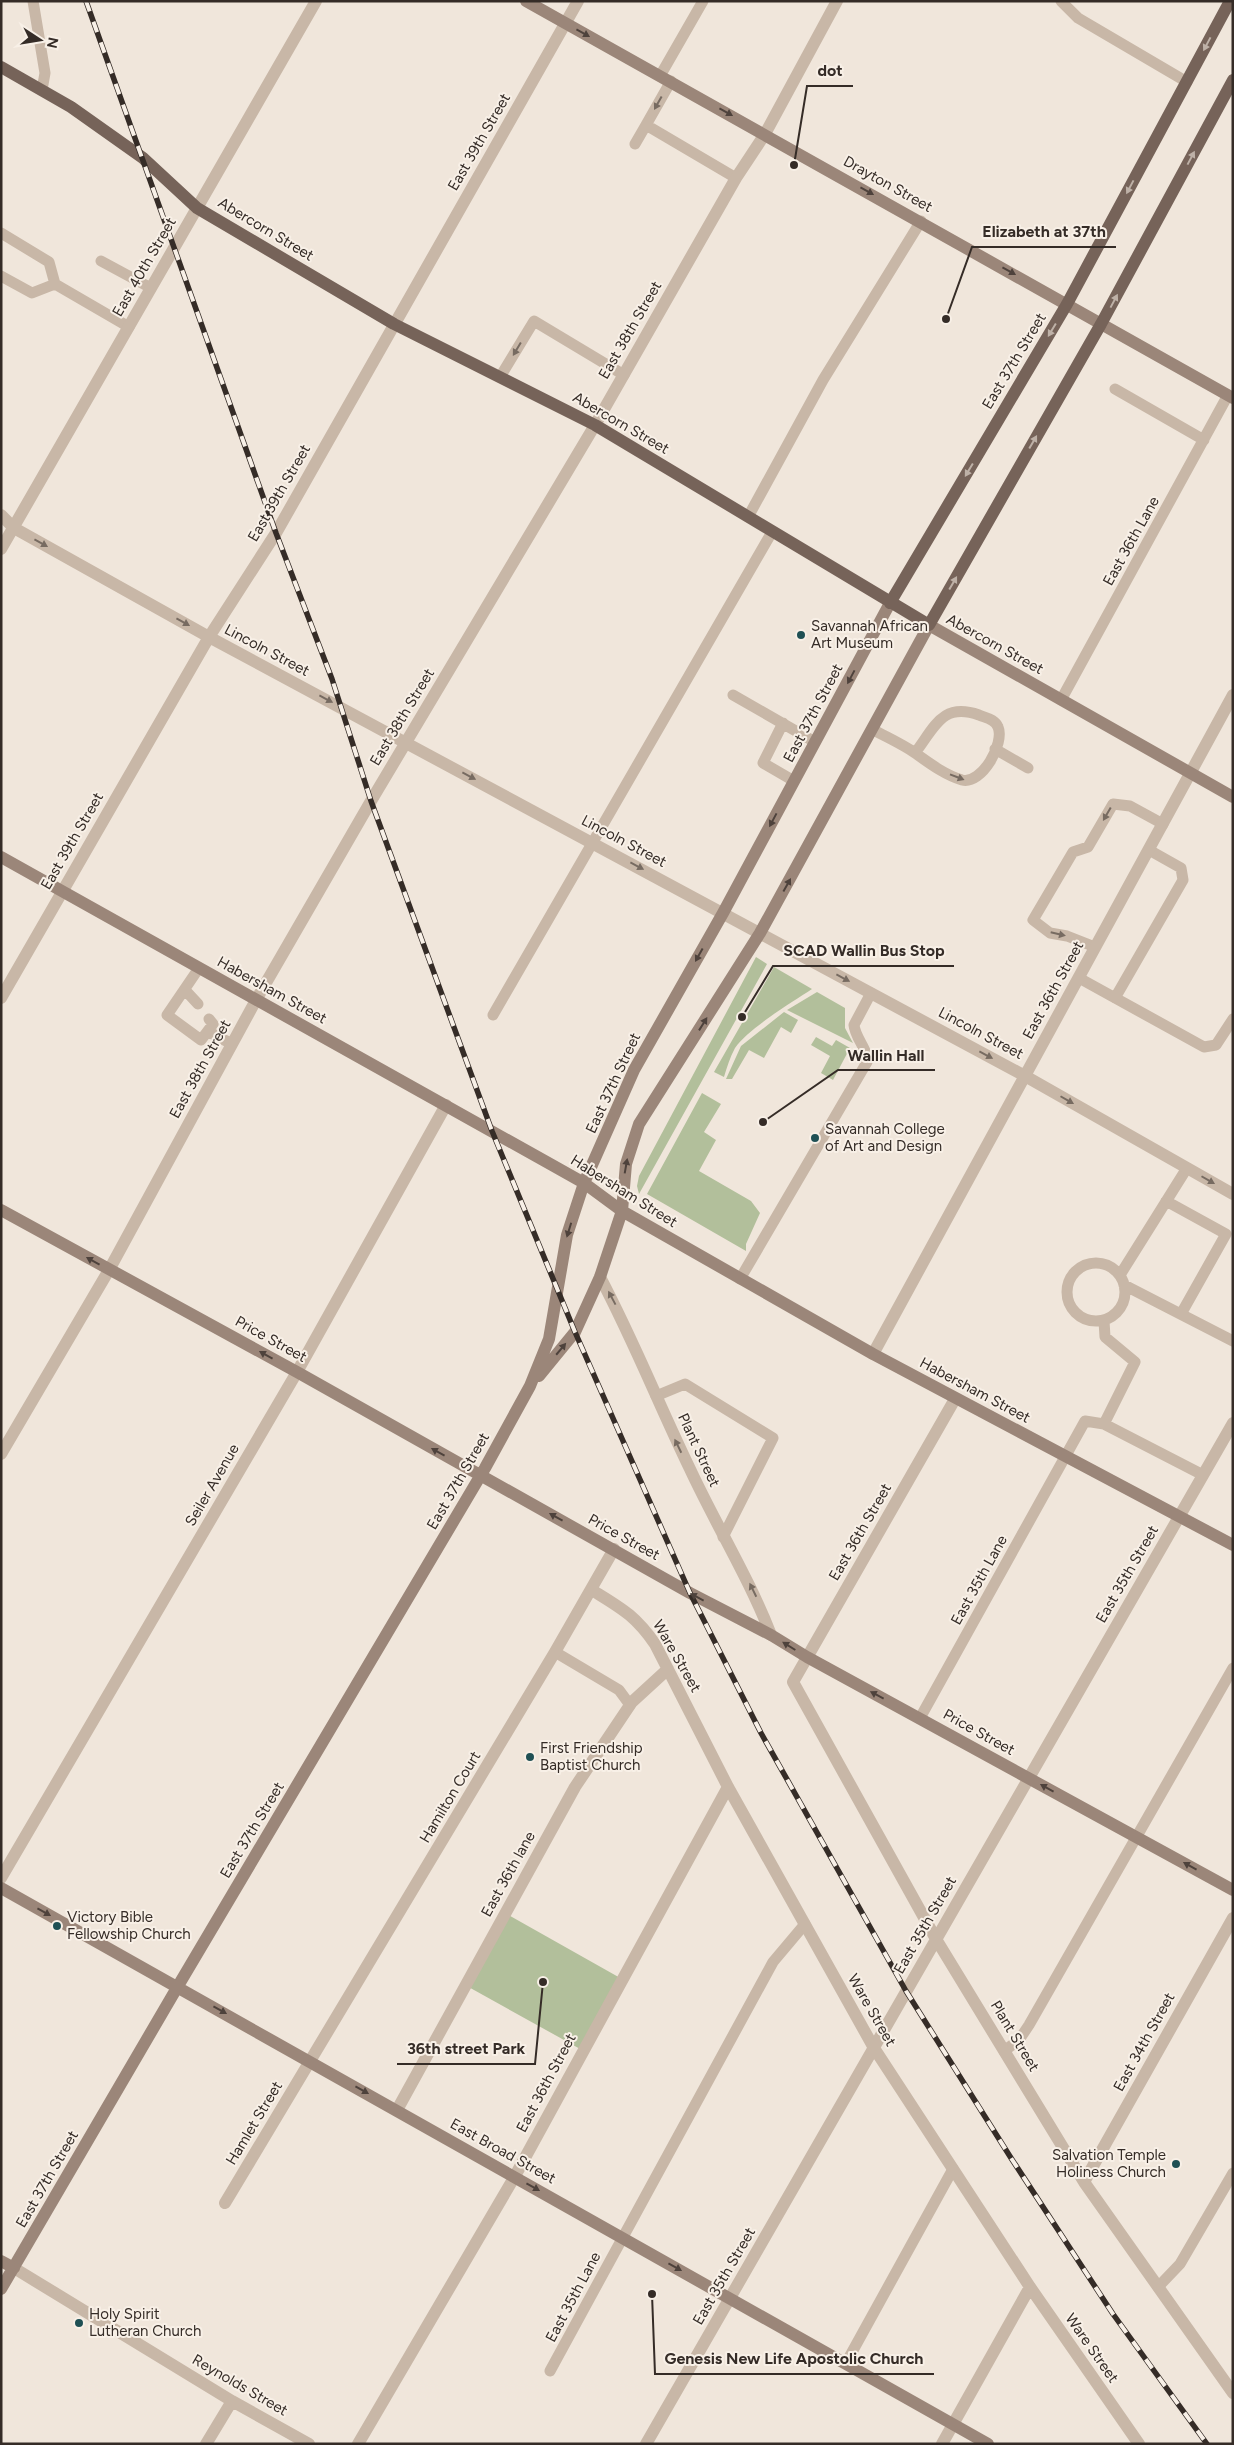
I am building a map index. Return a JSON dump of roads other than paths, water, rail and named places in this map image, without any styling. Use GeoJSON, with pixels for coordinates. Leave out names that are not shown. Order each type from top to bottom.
{"type":"FeatureCollection","features":[{"type":"Feature","properties":{"kind":"main road","name":"Drayton Street"},"geometry":{"type":"LineString","coordinates":[[526,1],[1230,397]]}},
{"type":"Feature","properties":{"kind":"main road","name":"East 37th Street"},"geometry":{"type":"LineString","coordinates":[[1,2289],[178,1986],[481,1476],[530,1386],[549,1339],[567,1235],[584,1184],[634,1070],[723,913],[890,603],[1067,304],[1230,1]]}},
{"type":"Feature","properties":{"kind":"main road","name":"Abercorn Street"},"geometry":{"type":"LineString","coordinates":[[1,67],[71,107],[142,158],[197,208],[394,324],[595,425],[890,603],[1233,797]]}},
{"type":"Feature","properties":{"kind":"main road","name":"East 37th Street"},"geometry":{"type":"LineString","coordinates":[[530,1386],[575,1332],[600,1276],[622,1211],[626,1164],[639,1124],[760,933],[929,625],[1101,324],[1233,80]]}},
{"type":"Feature","properties":{"kind":"main road","name":"Habersham Street"},"geometry":{"type":"LineString","coordinates":[[1,857],[446,1105],[584,1184],[622,1211],[873,1354],[1064,1457],[1180,1515],[1233,1545]]}},
{"type":"Feature","properties":{"kind":"main road","name":"Price Street"},"geometry":{"type":"LineString","coordinates":[[1,1210],[297,1372],[690,1593],[771,1635],[807,1657],[1233,1890]]}},
{"type":"Feature","properties":{"kind":"main road","name":"East Broad Street"},"geometry":{"type":"LineString","coordinates":[[1,1888],[988,2444]]}},
{"type":"Feature","properties":{"kind":"main road","name":"Reynolds Street"},"geometry":{"type":"LineString","coordinates":[[1,2261],[14,2268]]}},
{"type":"Feature","properties":{"kind":"street","name":"East 40th Street"},"geometry":{"type":"LineString","coordinates":[[1,549],[316,1]]}},
{"type":"Feature","properties":{"kind":"street","name":"East 39th Street"},"geometry":{"type":"LineString","coordinates":[[1,998],[209,637],[276,533],[578,1]]}},
{"type":"Feature","properties":{"kind":"street","name":"East 38th Street"},"geometry":{"type":"LineString","coordinates":[[1,1454],[109,1270],[256,1000],[406,742],[595,425],[736,178],[765,134],[837,1]]}},
{"type":"Feature","properties":{"kind":"street","name":"Lincoln Street"},"geometry":{"type":"LineString","coordinates":[[1,515],[14,528],[209,637],[1025,1076],[1233,1194]]}},
{"type":"Feature","properties":{"kind":"street","name":"East 36th Street"},"geometry":{"type":"LineString","coordinates":[[873,1354],[1233,695]]}},
{"type":"Feature","properties":{"kind":"street","name":"Seiler Avenue"},"geometry":{"type":"LineString","coordinates":[[1,1878],[297,1372],[446,1105]]}},
{"type":"Feature","properties":{"kind":"street","name":"Plant Street"},"geometry":{"type":"LineString","coordinates":[[600,1276],[619,1311],[656,1396],[724,1537],[754,1592],[771,1635]]}},
{"type":"Feature","properties":{"kind":"street","name":"East 36th Street"},"geometry":{"type":"LineString","coordinates":[[793,1682],[955,1399]]}},
{"type":"Feature","properties":{"kind":"street","name":"East 35th Street"},"geometry":{"type":"LineString","coordinates":[[646,2444],[1233,1423]]}},
{"type":"Feature","properties":{"kind":"street","name":"Hamilton Court"},"geometry":{"type":"LineString","coordinates":[[311,2061],[592,1590],[614,1549]]}},
{"type":"Feature","properties":{"kind":"street","name":"Ware Street"},"geometry":{"type":"LineString","coordinates":[[592,1590],[626,1611],[641,1624],[655,1644],[728,1787],[874,2048],[1030,2287],[1139,2444]]}},
{"type":"Feature","properties":{"kind":"street","name":"East 36th lane"},"geometry":{"type":"LineString","coordinates":[[396,2110],[575,1787],[630,1705],[668,1670]]}},
{"type":"Feature","properties":{"kind":"street","name":"Plant Street"},"geometry":{"type":"LineString","coordinates":[[793,1682],[936,1939],[1084,2182],[1233,2393]]}},
{"type":"Feature","properties":{"kind":"street","name":"East 36th Street"},"geometry":{"type":"LineString","coordinates":[[358,2444],[514,2176],[728,1787]]}},
{"type":"Feature","properties":{"kind":"street","name":"East 34th Street"},"geometry":{"type":"LineString","coordinates":[[1084,2182],[1233,1918]]}},
{"type":"Feature","properties":{"kind":"street","name":"Hamlet Street"},"geometry":{"type":"LineString","coordinates":[[226,2202],[311,2061]]}},
{"type":"Feature","properties":{"kind":"street","name":"Reynolds Street"},"geometry":{"type":"LineString","coordinates":[[14,2268],[232,2401],[309,2444]]}},
{"type":"Feature","properties":{"kind":"street"},"geometry":{"type":"LineString","coordinates":[[942,2444],[1030,2287]]}},
{"type":"Feature","properties":{"kind":"street"},"geometry":{"type":"LineString","coordinates":[[206,2444],[232,2401]]}},
{"type":"Feature","properties":{"kind":"lane"},"geometry":{"type":"LineString","coordinates":[[33,1],[46,73],[42,90]]}},
{"type":"Feature","properties":{"kind":"lane"},"geometry":{"type":"LineString","coordinates":[[635,144],[646,125],[665,78],[703,1]]}},
{"type":"Feature","properties":{"kind":"lane"},"geometry":{"type":"LineString","coordinates":[[1062,1],[1078,18],[1186,82]]}},
{"type":"Feature","properties":{"kind":"lane"},"geometry":{"type":"LineString","coordinates":[[646,125],[736,178]]}},
{"type":"Feature","properties":{"kind":"lane"},"geometry":{"type":"LineString","coordinates":[[748,518],[823,380],[920,221]]}},
{"type":"Feature","properties":{"kind":"lane"},"geometry":{"type":"LineString","coordinates":[[1,233],[49,262],[55,284],[129,327]]}},
{"type":"Feature","properties":{"kind":"lane"},"geometry":{"type":"LineString","coordinates":[[101,261],[151,288]]}},
{"type":"Feature","properties":{"kind":"lane"},"geometry":{"type":"LineString","coordinates":[[1,276],[32,293],[55,284]]}},
{"type":"Feature","properties":{"kind":"lane"},"geometry":{"type":"LineString","coordinates":[[500,377],[534,321],[624,375]]}},
{"type":"Feature","properties":{"kind":"lane"},"geometry":{"type":"LineString","coordinates":[[1114,389],[1204,440]]}},
{"type":"Feature","properties":{"kind":"lane","name":"East 36th Lane"},"geometry":{"type":"LineString","coordinates":[[1061,700],[1204,440],[1230,397]]}},
{"type":"Feature","properties":{"kind":"lane"},"geometry":{"type":"LineString","coordinates":[[493,1015],[772,532]]}},
{"type":"Feature","properties":{"kind":"lane"},"geometry":{"type":"LineString","coordinates":[[733,695],[815,742]]}},
{"type":"Feature","properties":{"kind":"lane"},"geometry":{"type":"LineString","coordinates":[[872,729],[915,753],[928,764],[962,780],[972,780],[980,775],[987,766],[1000,738],[998,727],[992,720],[966,711],[952,711],[941,718],[915,753]]}},
{"type":"Feature","properties":{"kind":"lane"},"geometry":{"type":"LineString","coordinates":[[783,724],[763,763],[794,780]]}},
{"type":"Feature","properties":{"kind":"lane"},"geometry":{"type":"LineString","coordinates":[[995,749],[1028,768]]}},
{"type":"Feature","properties":{"kind":"lane"},"geometry":{"type":"LineString","coordinates":[[1095,948],[1067,936],[1050,933],[1033,920],[1073,852],[1088,848],[1113,804],[1130,806],[1163,824]]}},
{"type":"Feature","properties":{"kind":"lane"},"geometry":{"type":"LineString","coordinates":[[1115,998],[1183,880],[1181,868],[1149,850]]}},
{"type":"Feature","properties":{"kind":"lane"},"geometry":{"type":"LineString","coordinates":[[199,968],[167,1015],[201,1040],[209,1032],[213,1024],[209,1019]]}},
{"type":"Feature","properties":{"kind":"lane"},"geometry":{"type":"LineString","coordinates":[[1079,978],[1204,1047],[1216,1045],[1233,1019]]}},
{"type":"Feature","properties":{"kind":"lane"},"geometry":{"type":"LineString","coordinates":[[185,990],[198,1004]]}},
{"type":"Feature","properties":{"kind":"lane"},"geometry":{"type":"LineString","coordinates":[[740,1279],[867,1062],[868,1056],[858,1041],[854,1025],[871,993]]}},
{"type":"Feature","properties":{"kind":"lane"},"geometry":{"type":"LineString","coordinates":[[209,1032],[232,1044]]}},
{"type":"Feature","properties":{"kind":"lane"},"geometry":{"type":"LineString","coordinates":[[1187,1168],[1166,1201],[1122,1280],[1125,1294],[1119,1311],[1104,1321],[1085,1320],[1071,1307],[1067,1288],[1070,1278],[1085,1265],[1094,1262],[1104,1264],[1122,1280],[1181,1314],[1233,1340]]}},
{"type":"Feature","properties":{"kind":"lane"},"geometry":{"type":"LineString","coordinates":[[1166,1201],[1226,1234],[1181,1314]]}},
{"type":"Feature","properties":{"kind":"lane"},"geometry":{"type":"LineString","coordinates":[[1104,1321],[1106,1337],[1135,1362],[1104,1424],[1203,1475]]}},
{"type":"Feature","properties":{"kind":"lane"},"geometry":{"type":"LineString","coordinates":[[656,1396],[685,1384],[773,1438],[724,1537]]}},
{"type":"Feature","properties":{"kind":"lane","name":"East 35th Lane"},"geometry":{"type":"LineString","coordinates":[[920,1718],[1064,1457],[1086,1421],[1104,1424]]}},
{"type":"Feature","properties":{"kind":"lane"},"geometry":{"type":"LineString","coordinates":[[555,1652],[619,1690],[630,1705]]}},
{"type":"Feature","properties":{"kind":"lane"},"geometry":{"type":"LineString","coordinates":[[1004,2050],[1019,2040],[1029,2025],[1233,1668]]}},
{"type":"Feature","properties":{"kind":"lane","name":"East 35th Lane"},"geometry":{"type":"LineString","coordinates":[[550,2372],[773,1962],[805,1924]]}},
{"type":"Feature","properties":{"kind":"lane"},"geometry":{"type":"LineString","coordinates":[[846,2363],[953,2168]]}},
{"type":"Feature","properties":{"kind":"lane"},"geometry":{"type":"LineString","coordinates":[[1158,2287],[1180,2264],[1233,2173]]}},
{"type":"Feature","properties":{"kind":"railway"},"geometry":{"type":"LineString","coordinates":[[86,1],[276,533],[332,679],[371,801],[492,1131],[575,1332],[690,1593],[761,1733],[906,1991],[1011,2158],[1113,2314],[1207,2444]]}},
{"type":"Feature","properties":{"kind":"place","name":"dot"},"geometry":{"type":"Point","coordinates":[794,165]}},
{"type":"Feature","properties":{"kind":"place","name":"Elizabeth at 37th"},"geometry":{"type":"Point","coordinates":[946,319]}},
{"type":"Feature","properties":{"kind":"place","name":"Savannah African Art Museum"},"geometry":{"type":"Point","coordinates":[801,635]}},
{"type":"Feature","properties":{"kind":"place","name":"SCAD Wallin Bus Stop"},"geometry":{"type":"Point","coordinates":[742,1017]}},
{"type":"Feature","properties":{"kind":"place","name":"Wallin Hall"},"geometry":{"type":"Point","coordinates":[763,1122]}},
{"type":"Feature","properties":{"kind":"place","name":"Savannah College of Art and Design"},"geometry":{"type":"Point","coordinates":[815,1138]}},
{"type":"Feature","properties":{"kind":"place","name":"First Friendship Baptist Church"},"geometry":{"type":"Point","coordinates":[530,1757]}},
{"type":"Feature","properties":{"kind":"place","name":"Victory Bible Fellowship Church"},"geometry":{"type":"Point","coordinates":[57,1926]}},
{"type":"Feature","properties":{"kind":"place","name":"36th street Park"},"geometry":{"type":"Point","coordinates":[543,1982]}},
{"type":"Feature","properties":{"kind":"place","name":"Salvation Temple Holiness Church"},"geometry":{"type":"Point","coordinates":[1176,2164]}},
{"type":"Feature","properties":{"kind":"place","name":"Genesis New Life Apostolic Church"},"geometry":{"type":"Point","coordinates":[652,2294]}},
{"type":"Feature","properties":{"kind":"place","name":"Holy Spirit Lutheran Church"},"geometry":{"type":"Point","coordinates":[79,2323]}}]}
